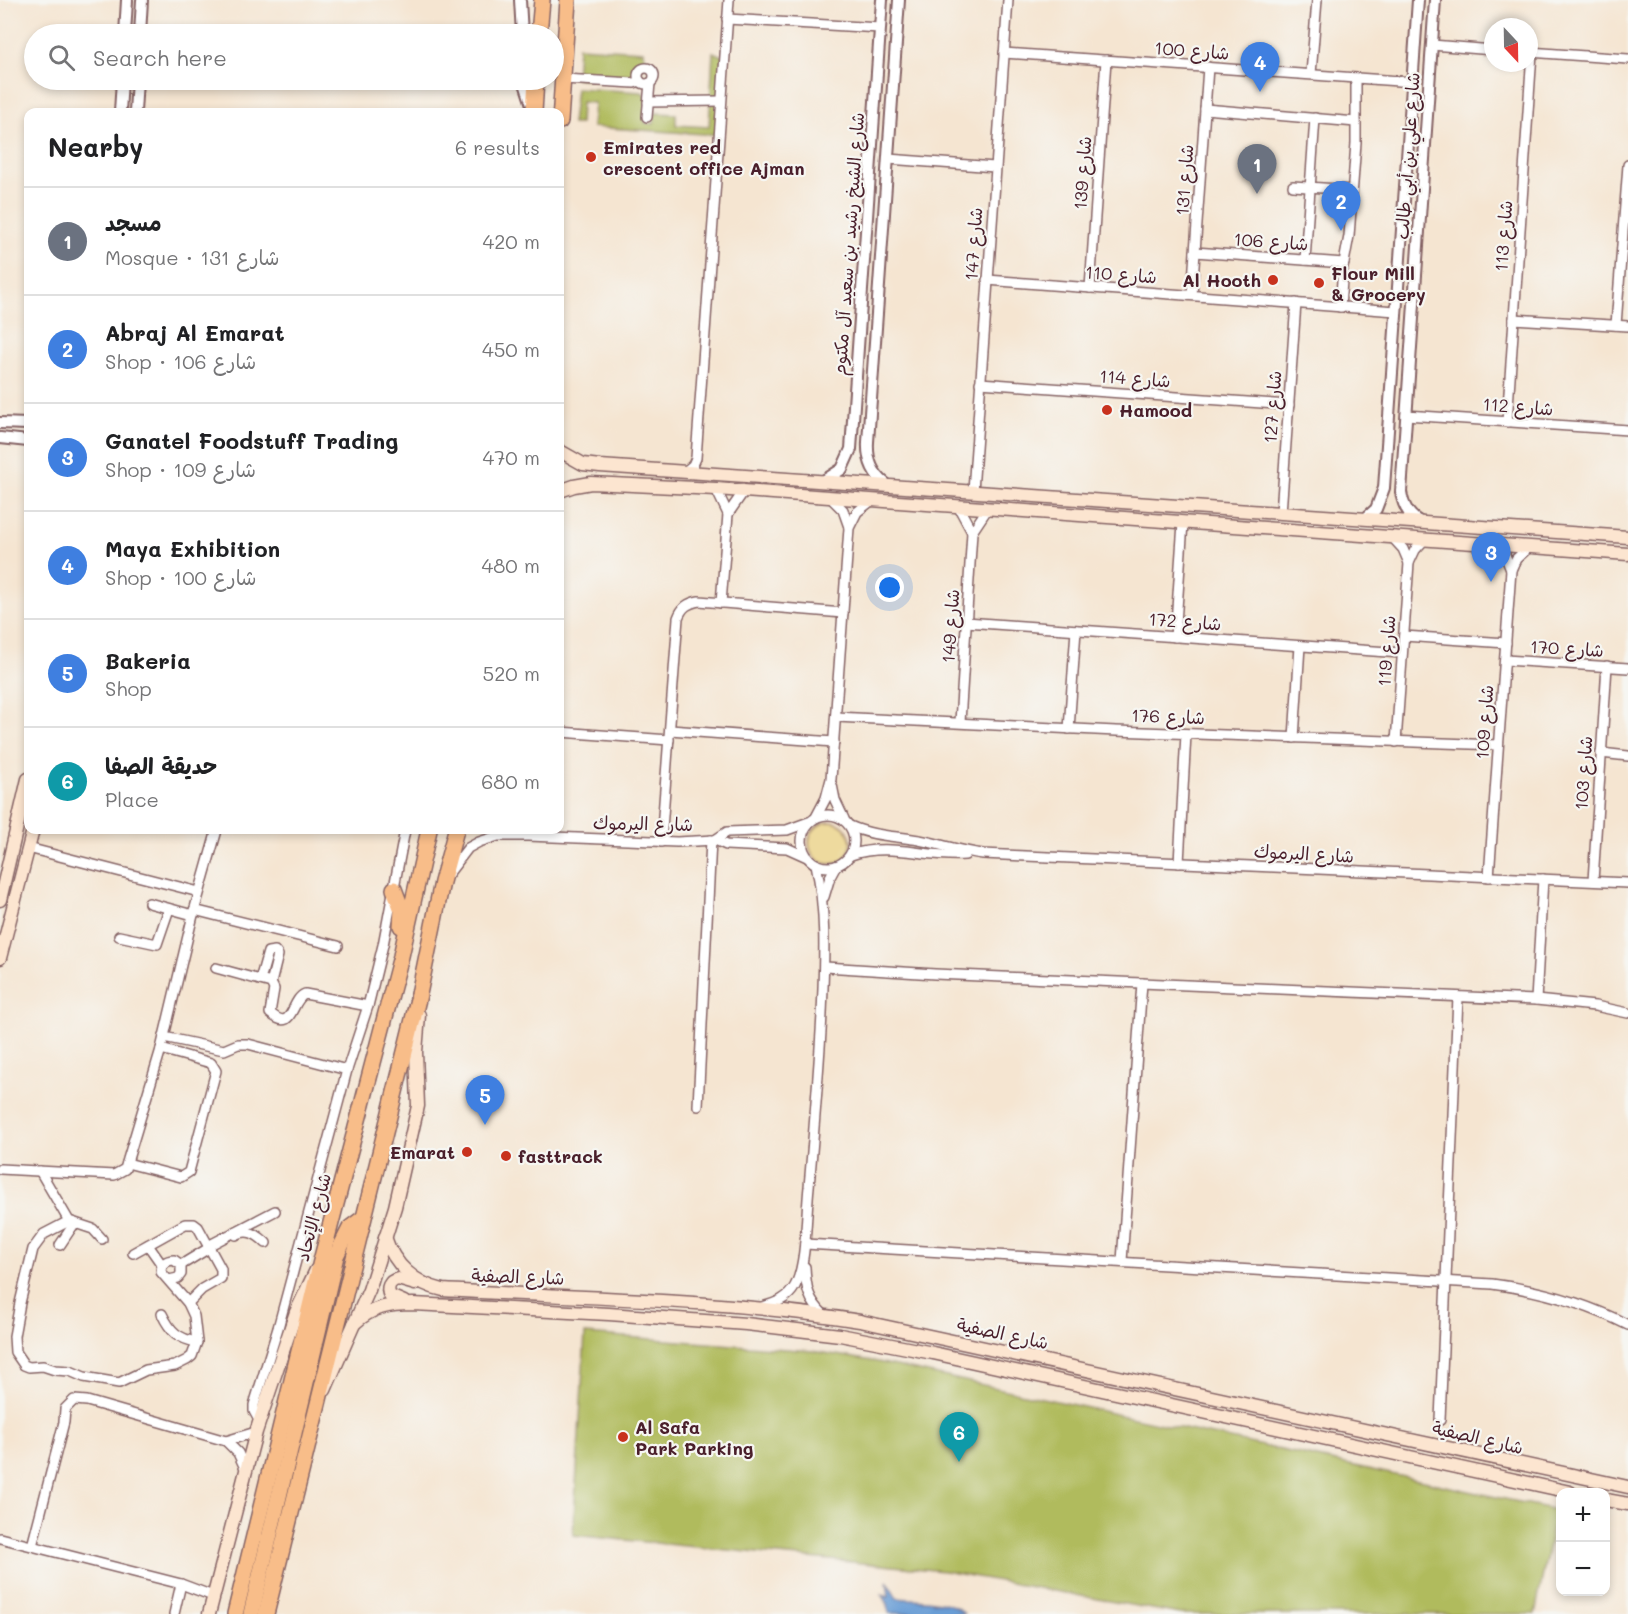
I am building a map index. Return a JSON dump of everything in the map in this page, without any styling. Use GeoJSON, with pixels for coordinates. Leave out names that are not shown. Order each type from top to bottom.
{"type":"FeatureCollection","features":[{"type":"Feature","properties":{"kind":"highway"},"geometry":{"type":"LineString","coordinates":[[540,24],[542,0]]}},
{"type":"Feature","properties":{"kind":"highway"},"geometry":{"type":"LineString","coordinates":[[564,63],[568,0]]}},
{"type":"Feature","properties":{"kind":"highway"},"geometry":{"type":"LineString","coordinates":[[534,108],[535,90]]}},
{"type":"Feature","properties":{"kind":"highway"},"geometry":{"type":"LineString","coordinates":[[561,108],[562,90]]}},
{"type":"Feature","properties":{"kind":"highway","name":"شارع الإتحاد"},"geometry":{"type":"LineString","coordinates":[[235,1614],[321,1261],[401,956],[428,834]]}},
{"type":"Feature","properties":{"kind":"highway"},"geometry":{"type":"LineString","coordinates":[[266,1614],[418,999],[442,882],[455,834]]}},
{"type":"Feature","properties":{"kind":"highway"},"geometry":{"type":"LineString","coordinates":[[394,889],[402,910],[398,945],[401,956]]}},
{"type":"Feature","properties":{"kind":"highway"},"geometry":{"type":"LineString","coordinates":[[251,1614],[336,1256],[350,1228],[362,1219]]}},
{"type":"Feature","properties":{"kind":"main road"},"geometry":{"type":"LineString","coordinates":[[564,454],[584,464]]}},
{"type":"Feature","properties":{"kind":"main road"},"geometry":{"type":"LineString","coordinates":[[564,462],[1628,537]]}},
{"type":"Feature","properties":{"kind":"main road"},"geometry":{"type":"LineString","coordinates":[[564,485],[574,486],[605,483],[716,489],[1628,554]]}},
{"type":"Feature","properties":{"kind":"main road"},"geometry":{"type":"LineString","coordinates":[[564,490],[574,486]]}},
{"type":"Feature","properties":{"kind":"main road"},"geometry":{"type":"LineString","coordinates":[[987,508],[991,500],[989,492]]}},
{"type":"Feature","properties":{"kind":"main road"},"geometry":{"type":"LineString","coordinates":[[1252,527],[1247,521],[1247,516],[1254,511]]}},
{"type":"Feature","properties":{"kind":"main road"},"geometry":{"type":"LineString","coordinates":[[1501,545],[1513,539],[1509,528]]}},
{"type":"Feature","properties":{"kind":"main road"},"geometry":{"type":"LineString","coordinates":[[0,900],[2,883],[24,795]]}},
{"type":"Feature","properties":{"kind":"main road"},"geometry":{"type":"LineString","coordinates":[[0,958],[32,834]]}},
{"type":"Feature","properties":{"kind":"main road"},"geometry":{"type":"LineString","coordinates":[[320,1398],[333,1376],[369,1290],[394,1207],[418,1106],[416,1052],[418,999]]}},
{"type":"Feature","properties":{"kind":"main road","name":"شارع الصفية"},"geometry":{"type":"LineString","coordinates":[[385,1237],[399,1265],[431,1288],[759,1308],[824,1316],[898,1329],[1628,1487]]}},
{"type":"Feature","properties":{"kind":"main road"},"geometry":{"type":"LineString","coordinates":[[208,1614],[245,1468],[258,1427],[301,1299],[321,1261]]}},
{"type":"Feature","properties":{"kind":"main road"},"geometry":{"type":"LineString","coordinates":[[413,1304],[390,1296],[388,1289],[391,1282],[400,1279],[431,1288]]}},
{"type":"Feature","properties":{"kind":"main road","name":"شارع الصفية"},"geometry":{"type":"LineString","coordinates":[[354,1324],[360,1317],[374,1309],[391,1305],[413,1304],[600,1313],[735,1323],[840,1335],[933,1353],[1556,1489]]}},
{"type":"Feature","properties":{"kind":"main road"},"geometry":{"type":"LineString","coordinates":[[1610,1501],[1628,1504]]}},
{"type":"Feature","properties":{"kind":"street"},"geometry":{"type":"LineString","coordinates":[[126,24],[127,0]]}},
{"type":"Feature","properties":{"kind":"street"},"geometry":{"type":"LineString","coordinates":[[141,24],[142,0]]}},
{"type":"Feature","properties":{"kind":"street"},"geometry":{"type":"LineString","coordinates":[[520,0],[521,24]]}},
{"type":"Feature","properties":{"kind":"street"},"geometry":{"type":"LineString","coordinates":[[686,471],[693,465],[696,458],[729,0]]}},
{"type":"Feature","properties":{"kind":"street","name":"شارع الشيخ رشيد بن سعيد آل مكتوم"},"geometry":{"type":"LineString","coordinates":[[825,480],[836,474],[846,463],[851,449],[882,0]]}},
{"type":"Feature","properties":{"kind":"street","name":"شارع الشيخ رشيد بن سعيد آل مكتوم"},"geometry":{"type":"LineString","coordinates":[[886,484],[879,478],[869,461],[867,452],[899,0]]}},
{"type":"Feature","properties":{"kind":"street","name":"شارع 147"},"geometry":{"type":"LineString","coordinates":[[973,491],[1008,0]]}},
{"type":"Feature","properties":{"kind":"street"},"geometry":{"type":"LineString","coordinates":[[1311,74],[1317,0]]}},
{"type":"Feature","properties":{"kind":"street","name":"شارع علي بن أبي طالب"},"geometry":{"type":"LineString","coordinates":[[1366,518],[1377,509],[1383,495],[1418,0]]}},
{"type":"Feature","properties":{"kind":"street","name":"شارع علي بن أبي طالب"},"geometry":{"type":"LineString","coordinates":[[1420,522],[1408,513],[1402,500],[1403,450],[1435,0]]}},
{"type":"Feature","properties":{"kind":"street"},"geometry":{"type":"LineString","coordinates":[[728,19],[880,28]]}},
{"type":"Feature","properties":{"kind":"street"},"geometry":{"type":"LineString","coordinates":[[1432,45],[1484,49]]}},
{"type":"Feature","properties":{"kind":"street","name":"شارع 100"},"geometry":{"type":"LineString","coordinates":[[1004,53],[1413,82]]}},
{"type":"Feature","properties":{"kind":"street"},"geometry":{"type":"LineString","coordinates":[[1538,53],[1628,59]]}},
{"type":"Feature","properties":{"kind":"street","name":"شارع 139"},"geometry":{"type":"LineString","coordinates":[[1090,288],[1106,60]]}},
{"type":"Feature","properties":{"kind":"street","name":"شارع 131"},"geometry":{"type":"LineString","coordinates":[[1192,296],[1208,67]]}},
{"type":"Feature","properties":{"kind":"street"},"geometry":{"type":"LineString","coordinates":[[647,117],[650,83],[653,81],[654,74],[646,68],[640,71],[638,78],[640,81],[645,84],[650,83]]}},
{"type":"Feature","properties":{"kind":"street","name":"شارع 113"},"geometry":{"type":"LineString","coordinates":[[1507,422],[1530,72]]}},
{"type":"Feature","properties":{"kind":"street"},"geometry":{"type":"LineString","coordinates":[[1340,307],[1344,263],[1349,243],[1356,136],[1356,78]]}},
{"type":"Feature","properties":{"kind":"street"},"geometry":{"type":"LineString","coordinates":[[564,79],[634,83],[640,81]]}},
{"type":"Feature","properties":{"kind":"street"},"geometry":{"type":"LineString","coordinates":[[120,108],[121,90]]}},
{"type":"Feature","properties":{"kind":"street"},"geometry":{"type":"LineString","coordinates":[[135,108],[136,90]]}},
{"type":"Feature","properties":{"kind":"street"},"geometry":{"type":"LineString","coordinates":[[527,90],[533,108]]}},
{"type":"Feature","properties":{"kind":"street"},"geometry":{"type":"LineString","coordinates":[[648,102],[721,102]]}},
{"type":"Feature","properties":{"kind":"street"},"geometry":{"type":"LineString","coordinates":[[1205,110],[1356,122]]}},
{"type":"Feature","properties":{"kind":"street"},"geometry":{"type":"LineString","coordinates":[[1305,260],[1315,118]]}},
{"type":"Feature","properties":{"kind":"street"},"geometry":{"type":"LineString","coordinates":[[888,159],[995,167]]}},
{"type":"Feature","properties":{"kind":"street"},"geometry":{"type":"LineString","coordinates":[[1616,325],[1628,165]]}},
{"type":"Feature","properties":{"kind":"street"},"geometry":{"type":"LineString","coordinates":[[1406,175],[1414,180],[1423,177]]}},
{"type":"Feature","properties":{"kind":"street"},"geometry":{"type":"LineString","coordinates":[[1293,186],[1352,190]]}},
{"type":"Feature","properties":{"kind":"street"},"geometry":{"type":"LineString","coordinates":[[1404,203],[1412,201],[1420,204]]}},
{"type":"Feature","properties":{"kind":"street","name":"شارع 106"},"geometry":{"type":"LineString","coordinates":[[1195,252],[1344,263]]}},
{"type":"Feature","properties":{"kind":"street","name":"شارع 110"},"geometry":{"type":"LineString","coordinates":[[987,280],[1396,311]]}},
{"type":"Feature","properties":{"kind":"street","name":"شارع 127"},"geometry":{"type":"LineString","coordinates":[[1281,513],[1296,303]]}},
{"type":"Feature","properties":{"kind":"street"},"geometry":{"type":"LineString","coordinates":[[1514,319],[1628,326]]}},
{"type":"Feature","properties":{"kind":"street","name":"شارع 114"},"geometry":{"type":"LineString","coordinates":[[980,383],[1289,405]]}},
{"type":"Feature","properties":{"kind":"street","name":"شارع 112"},"geometry":{"type":"LineString","coordinates":[[1406,415],[1628,430]]}},
{"type":"Feature","properties":{"kind":"street"},"geometry":{"type":"LineString","coordinates":[[0,423],[24,424]]}},
{"type":"Feature","properties":{"kind":"street"},"geometry":{"type":"LineString","coordinates":[[852,429],[854,433],[861,436],[868,432]]}},
{"type":"Feature","properties":{"kind":"street"},"geometry":{"type":"LineString","coordinates":[[0,438],[24,441]]}},
{"type":"Feature","properties":{"kind":"street"},"geometry":{"type":"LineString","coordinates":[[1386,448],[1395,453],[1403,450]]}},
{"type":"Feature","properties":{"kind":"street"},"geometry":{"type":"LineString","coordinates":[[696,458],[699,466],[705,472]]}},
{"type":"Feature","properties":{"kind":"street"},"geometry":{"type":"LineString","coordinates":[[716,489],[728,514],[721,603]]}},
{"type":"Feature","properties":{"kind":"street"},"geometry":{"type":"LineString","coordinates":[[728,514],[744,491]]}},
{"type":"Feature","properties":{"kind":"street"},"geometry":{"type":"LineString","coordinates":[[830,497],[843,510],[849,528],[831,779],[826,798],[802,836],[807,857],[822,867],[836,866],[844,862],[851,855],[855,840],[835,800],[831,779]]}},
{"type":"Feature","properties":{"kind":"street"},"geometry":{"type":"LineString","coordinates":[[849,528],[857,512],[871,501]]}},
{"type":"Feature","properties":{"kind":"street"},"geometry":{"type":"LineString","coordinates":[[958,506],[972,532]]}},
{"type":"Feature","properties":{"kind":"street","name":"شارع 149"},"geometry":{"type":"LineString","coordinates":[[960,722],[972,532],[987,508]]}},
{"type":"Feature","properties":{"kind":"street"},"geometry":{"type":"LineString","coordinates":[[1175,637],[1183,523]]}},
{"type":"Feature","properties":{"kind":"street"},"geometry":{"type":"LineString","coordinates":[[1392,537],[1403,549],[1409,563]]}},
{"type":"Feature","properties":{"kind":"street","name":"شارع 119"},"geometry":{"type":"LineString","coordinates":[[1396,742],[1409,563],[1415,550],[1425,539]]}},
{"type":"Feature","properties":{"kind":"street"},"geometry":{"type":"LineString","coordinates":[[1501,545],[1511,570]]}},
{"type":"Feature","properties":{"kind":"street"},"geometry":{"type":"LineString","coordinates":[[1511,570],[1520,554],[1529,547]]}},
{"type":"Feature","properties":{"kind":"street","name":"شارع 109"},"geometry":{"type":"LineString","coordinates":[[1489,877],[1511,570]]}},
{"type":"Feature","properties":{"kind":"street"},"geometry":{"type":"LineString","coordinates":[[661,842],[680,613],[693,602],[843,613]]}},
{"type":"Feature","properties":{"kind":"street","name":"شارع 172"},"geometry":{"type":"LineString","coordinates":[[966,622],[1402,653]]}},
{"type":"Feature","properties":{"kind":"street"},"geometry":{"type":"LineString","coordinates":[[1069,729],[1076,630]]}},
{"type":"Feature","properties":{"kind":"street"},"geometry":{"type":"LineString","coordinates":[[1404,636],[1506,643]]}},
{"type":"Feature","properties":{"kind":"street"},"geometry":{"type":"LineString","coordinates":[[1294,738],[1300,646]]}},
{"type":"Feature","properties":{"kind":"street","name":"شارع 170"},"geometry":{"type":"LineString","coordinates":[[1504,660],[1628,668]]}},
{"type":"Feature","properties":{"kind":"street","name":"شارع 103"},"geometry":{"type":"LineString","coordinates":[[1593,881],[1607,666]]}},
{"type":"Feature","properties":{"kind":"street","name":"شارع 176"},"geometry":{"type":"LineString","coordinates":[[836,717],[1186,734],[1498,745]]}},
{"type":"Feature","properties":{"kind":"street"},"geometry":{"type":"LineString","coordinates":[[564,732],[834,742]]}},
{"type":"Feature","properties":{"kind":"street"},"geometry":{"type":"LineString","coordinates":[[1179,863],[1186,734]]}},
{"type":"Feature","properties":{"kind":"street"},"geometry":{"type":"LineString","coordinates":[[1601,753],[1628,756]]}},
{"type":"Feature","properties":{"kind":"street"},"geometry":{"type":"LineString","coordinates":[[813,820],[830,814],[847,822]]}},
{"type":"Feature","properties":{"kind":"street","name":"شارع اليرموك"},"geometry":{"type":"LineString","coordinates":[[713,840],[727,832],[787,830],[813,820]]}},
{"type":"Feature","properties":{"kind":"street","name":"شارع اليرموك"},"geometry":{"type":"LineString","coordinates":[[847,822],[867,833],[915,839],[956,850],[983,854]]}},
{"type":"Feature","properties":{"kind":"street"},"geometry":{"type":"LineString","coordinates":[[0,1169],[114,1175],[125,1169],[164,1037],[199,892],[216,834]]}},
{"type":"Feature","properties":{"kind":"street"},"geometry":{"type":"LineString","coordinates":[[226,1441],[258,1427],[254,1404],[278,1328],[347,1070],[368,1006],[404,834]]}},
{"type":"Feature","properties":{"kind":"street"},"geometry":{"type":"LineString","coordinates":[[492,834],[498,837]]}},
{"type":"Feature","properties":{"kind":"street","name":"شارع اليرموك"},"geometry":{"type":"LineString","coordinates":[[442,882],[468,848],[479,842],[498,837],[528,836],[661,842],[713,840],[726,845],[787,848],[807,857]]}},
{"type":"Feature","properties":{"kind":"street"},"geometry":{"type":"LineString","coordinates":[[698,1106],[713,840]]}},
{"type":"Feature","properties":{"kind":"street"},"geometry":{"type":"LineString","coordinates":[[28,848],[199,892]]}},
{"type":"Feature","properties":{"kind":"street","name":"شارع اليرموك"},"geometry":{"type":"LineString","coordinates":[[851,855],[875,850],[938,855],[983,854],[1627,884]]}},
{"type":"Feature","properties":{"kind":"street"},"geometry":{"type":"LineString","coordinates":[[759,1308],[781,1301],[790,1294],[797,1284],[804,1248],[825,967],[822,902],[816,864]]}},
{"type":"Feature","properties":{"kind":"street"},"geometry":{"type":"LineString","coordinates":[[822,902],[836,866]]}},
{"type":"Feature","properties":{"kind":"street"},"geometry":{"type":"LineString","coordinates":[[1536,1000],[1543,879]]}},
{"type":"Feature","properties":{"kind":"street"},"geometry":{"type":"LineString","coordinates":[[149,903],[338,946]]}},
{"type":"Feature","properties":{"kind":"street"},"geometry":{"type":"LineString","coordinates":[[119,936],[157,944],[169,909]]}},
{"type":"Feature","properties":{"kind":"street"},"geometry":{"type":"LineString","coordinates":[[260,980],[268,952],[275,951],[278,955],[270,983]]}},
{"type":"Feature","properties":{"kind":"street"},"geometry":{"type":"LineString","coordinates":[[825,967],[1536,1000],[1595,1006],[1628,1013]]}},
{"type":"Feature","properties":{"kind":"street"},"geometry":{"type":"LineString","coordinates":[[216,968],[270,983],[274,989],[270,1013],[281,1019],[291,1016],[297,999],[305,994],[368,1006]]}},
{"type":"Feature","properties":{"kind":"street"},"geometry":{"type":"LineString","coordinates":[[1122,1262],[1142,983]]}},
{"type":"Feature","properties":{"kind":"street"},"geometry":{"type":"LineString","coordinates":[[1440,1420],[1458,997]]}},
{"type":"Feature","properties":{"kind":"street"},"geometry":{"type":"LineString","coordinates":[[164,1037],[224,1050],[243,1043],[347,1070]]}},
{"type":"Feature","properties":{"kind":"street"},"geometry":{"type":"LineString","coordinates":[[127,1163],[181,1177],[189,1172],[216,1071],[214,1066],[207,1061],[161,1048]]}},
{"type":"Feature","properties":{"kind":"street"},"geometry":{"type":"LineString","coordinates":[[40,1171],[72,1223]]}},
{"type":"Feature","properties":{"kind":"street"},"geometry":{"type":"LineString","coordinates":[[181,1265],[275,1211]]}},
{"type":"Feature","properties":{"kind":"street"},"geometry":{"type":"LineString","coordinates":[[60,1245],[72,1223]]}},
{"type":"Feature","properties":{"kind":"street"},"geometry":{"type":"LineString","coordinates":[[102,1239],[93,1228],[72,1223],[44,1234],[33,1249],[14,1336],[15,1352],[24,1365],[70,1371],[84,1377],[119,1383],[146,1370],[181,1364],[192,1356],[196,1341],[196,1323],[188,1303],[163,1276],[162,1265],[148,1245]]}},
{"type":"Feature","properties":{"kind":"street"},"geometry":{"type":"LineString","coordinates":[[133,1253],[190,1223],[198,1227],[222,1275],[221,1278],[197,1293],[188,1303]]}},
{"type":"Feature","properties":{"kind":"street"},"geometry":{"type":"LineString","coordinates":[[244,1229],[267,1243]]}},
{"type":"Feature","properties":{"kind":"street"},"geometry":{"type":"LineString","coordinates":[[804,1248],[1122,1262],[1445,1280],[1516,1287],[1540,1292],[1587,1306],[1628,1325]]}},
{"type":"Feature","properties":{"kind":"street"},"geometry":{"type":"LineString","coordinates":[[804,1248],[806,1289],[812,1304],[824,1316]]}},
{"type":"Feature","properties":{"kind":"street"},"geometry":{"type":"LineString","coordinates":[[162,1265],[169,1260],[178,1261],[181,1265],[181,1274],[178,1278],[169,1280]]}},
{"type":"Feature","properties":{"kind":"street"},"geometry":{"type":"LineString","coordinates":[[162,1314],[173,1332],[180,1338],[196,1341]]}},
{"type":"Feature","properties":{"kind":"street"},"geometry":{"type":"LineString","coordinates":[[32,1546],[64,1422],[74,1406],[95,1404],[226,1441],[238,1453],[245,1468]]}},
{"type":"Feature","properties":{"kind":"street"},"geometry":{"type":"LineString","coordinates":[[0,1538],[182,1584],[213,1596]]}},
{"type":"Feature","properties":{"kind":"street"},"geometry":{"type":"LineString","coordinates":[[174,1614],[182,1584]]}},
{"type":"Feature","properties":{"kind":"green space"},"geometry":{"type":"Polygon","coordinates":[[[578,47],[643,51],[647,64],[638,70],[635,82],[576,78],[578,47]]]}},
{"type":"Feature","properties":{"kind":"green space"},"geometry":{"type":"Polygon","coordinates":[[[713,52],[724,57],[719,135],[592,127],[594,103],[581,102],[580,124],[572,124],[576,88],[642,92],[647,97],[645,123],[654,124],[655,113],[676,114],[676,125],[709,127],[713,52]]]}},
{"type":"Feature","properties":{"kind":"green space"},"geometry":{"type":"Polygon","coordinates":[[[585,1334],[813,1351],[878,1362],[1556,1510],[1535,1614],[1180,1614],[944,1571],[573,1535],[585,1334]]]}},
{"type":"Feature","properties":{"kind":"sand"},"geometry":{"type":"Polygon","coordinates":[[[830,822],[845,828],[851,843],[845,858],[830,864],[815,858],[809,843],[815,828],[830,822]]]}},
{"type":"Feature","properties":{"kind":"water"},"geometry":{"type":"Polygon","coordinates":[[[887,1581],[897,1598],[942,1602],[964,1614],[889,1613],[888,1604],[882,1595],[889,1597],[887,1581]]]}},
{"type":"Feature","properties":{"kind":"place","name":"Maya Exhibition"},"geometry":{"type":"Point","coordinates":[1260,92]}},
{"type":"Feature","properties":{"kind":"place","name":"Emirates red crescent office Ajman"},"geometry":{"type":"Point","coordinates":[591,157]}},
{"type":"Feature","properties":{"kind":"place","name":"مسجد"},"geometry":{"type":"Point","coordinates":[1257,194]}},
{"type":"Feature","properties":{"kind":"place","name":"Abraj Al Emarat"},"geometry":{"type":"Point","coordinates":[1341,231]}},
{"type":"Feature","properties":{"kind":"place","name":"Al Hooth"},"geometry":{"type":"Point","coordinates":[1273,280]}},
{"type":"Feature","properties":{"kind":"place","name":"Flour Mill & Grocery"},"geometry":{"type":"Point","coordinates":[1319,283]}},
{"type":"Feature","properties":{"kind":"place","name":"Hamood"},"geometry":{"type":"Point","coordinates":[1107,410]}},
{"type":"Feature","properties":{"kind":"place","name":"Ganatel Foodstuff Trading"},"geometry":{"type":"Point","coordinates":[1491,582]}},
{"type":"Feature","properties":{"kind":"place","name":"Bakeria"},"geometry":{"type":"Point","coordinates":[485,1125]}},
{"type":"Feature","properties":{"kind":"place","name":"Emarat"},"geometry":{"type":"Point","coordinates":[467,1152]}},
{"type":"Feature","properties":{"kind":"place","name":"fasttrack"},"geometry":{"type":"Point","coordinates":[506,1156]}},
{"type":"Feature","properties":{"kind":"place","name":"Al Safa Park Parking"},"geometry":{"type":"Point","coordinates":[623,1437]}},
{"type":"Feature","properties":{"kind":"place","name":"حديقة الصفا"},"geometry":{"type":"Point","coordinates":[959,1462]}}]}
